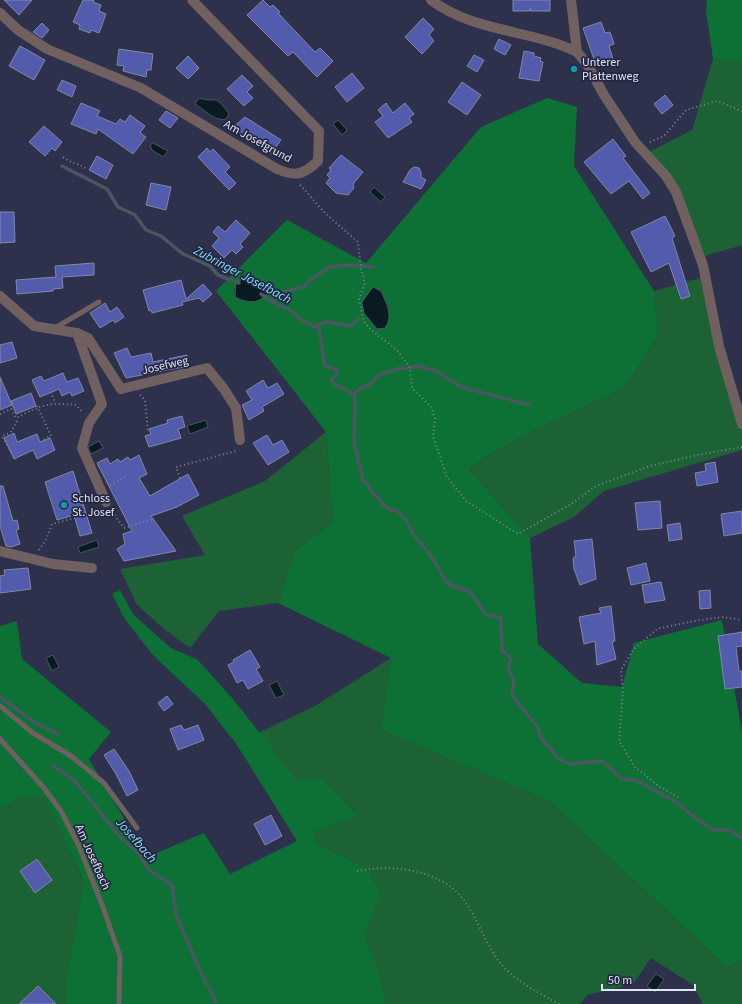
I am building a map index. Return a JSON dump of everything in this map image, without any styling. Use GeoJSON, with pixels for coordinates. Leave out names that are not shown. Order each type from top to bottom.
{"type":"FeatureCollection","features":[{"type":"Feature","properties":{"kind":"street","name":"Am Josefgrund"},"geometry":{"type":"LineString","coordinates":[[0,13],[18,30],[47,49],[141,88],[277,169],[291,175],[307,171],[318,161],[318,131],[192,0]]}},
{"type":"Feature","properties":{"kind":"street"},"geometry":{"type":"LineString","coordinates":[[431,0],[441,7],[495,29],[559,43],[577,52],[587,64],[604,95],[640,147],[666,176],[676,192],[703,265],[718,346],[742,424]]}},
{"type":"Feature","properties":{"kind":"street"},"geometry":{"type":"LineString","coordinates":[[571,0],[577,52]]}},
{"type":"Feature","properties":{"kind":"street","name":"Josefweg"},"geometry":{"type":"LineString","coordinates":[[0,296],[34,326],[77,333],[88,338],[121,389],[207,368],[224,389],[236,408],[240,440]]}},
{"type":"Feature","properties":{"kind":"street"},"geometry":{"type":"LineString","coordinates":[[77,333],[102,404],[90,421],[82,448],[106,502]]}},
{"type":"Feature","properties":{"kind":"street"},"geometry":{"type":"LineString","coordinates":[[0,551],[53,564],[92,568]]}},
{"type":"Feature","properties":{"kind":"lane"},"geometry":{"type":"LineString","coordinates":[[53,329],[99,302]]}},
{"type":"Feature","properties":{"kind":"lane"},"geometry":{"type":"LineString","coordinates":[[0,706],[33,734],[71,756],[104,783],[137,828]]}},
{"type":"Feature","properties":{"kind":"lane","name":"Am Josefbach"},"geometry":{"type":"LineString","coordinates":[[0,740],[44,788],[61,811],[78,844],[102,902],[120,956],[119,1004]]}},
{"type":"Feature","properties":{"kind":"path"},"geometry":{"type":"LineString","coordinates":[[640,147],[664,136],[686,110],[717,101],[742,111]]}},
{"type":"Feature","properties":{"kind":"path"},"geometry":{"type":"LineString","coordinates":[[63,157],[71,163],[80,164],[87,169]]}},
{"type":"Feature","properties":{"kind":"path"},"geometry":{"type":"LineString","coordinates":[[291,175],[326,214],[358,242],[360,269],[365,283],[359,299],[363,320],[370,329],[398,350],[410,368],[412,388],[431,406],[435,418],[433,436],[447,477],[466,500],[518,534],[571,504],[596,486],[650,466],[697,455],[742,447]]}},
{"type":"Feature","properties":{"kind":"path"},"geometry":{"type":"LineString","coordinates":[[130,387],[145,400],[148,432]]}},
{"type":"Feature","properties":{"kind":"path"},"geometry":{"type":"LineString","coordinates":[[51,392],[55,403]]}},
{"type":"Feature","properties":{"kind":"path"},"geometry":{"type":"LineString","coordinates":[[16,418],[37,406],[55,403],[76,405],[90,421]]}},
{"type":"Feature","properties":{"kind":"path"},"geometry":{"type":"LineString","coordinates":[[37,406],[51,436],[42,441]]}},
{"type":"Feature","properties":{"kind":"path"},"geometry":{"type":"LineString","coordinates":[[0,414],[11,409],[16,418],[17,422],[10,433],[2,436],[11,452]]}},
{"type":"Feature","properties":{"kind":"path"},"geometry":{"type":"LineString","coordinates":[[180,478],[176,467],[241,449],[240,440]]}},
{"type":"Feature","properties":{"kind":"path"},"geometry":{"type":"LineString","coordinates":[[100,490],[128,476]]}},
{"type":"Feature","properties":{"kind":"path"},"geometry":{"type":"LineString","coordinates":[[106,502],[124,528],[154,519]]}},
{"type":"Feature","properties":{"kind":"path"},"geometry":{"type":"LineString","coordinates":[[33,560],[46,540],[52,524],[75,518]]}},
{"type":"Feature","properties":{"kind":"path"},"geometry":{"type":"LineString","coordinates":[[678,797],[660,787],[635,767],[619,741],[623,692],[621,670],[633,650],[657,629],[722,617],[742,620]]}},
{"type":"Feature","properties":{"kind":"path"},"geometry":{"type":"LineString","coordinates":[[357,871],[377,867],[403,870],[436,877],[463,899],[501,964],[523,983],[559,1004]]}},
{"type":"Feature","properties":{"kind":"green space"},"geometry":{"type":"Polygon","coordinates":[[[707,0],[742,0],[742,63],[713,59],[706,11],[707,0]]]}},
{"type":"Feature","properties":{"kind":"green space"},"geometry":{"type":"Polygon","coordinates":[[[713,59],[742,63],[742,245],[705,256],[701,261],[742,423],[742,450],[604,491],[574,517],[530,538],[469,469],[487,456],[534,430],[625,388],[658,335],[654,291],[700,278],[701,260],[676,192],[645,154],[692,130],[713,59]]]}},
{"type":"Feature","properties":{"kind":"green space"},"geometry":{"type":"Polygon","coordinates":[[[547,98],[577,107],[574,166],[654,291],[658,335],[625,388],[534,430],[487,456],[469,469],[530,538],[538,644],[582,683],[622,687],[634,643],[722,620],[742,732],[742,960],[727,967],[549,801],[381,730],[391,658],[278,603],[295,551],[333,522],[326,432],[216,291],[287,220],[366,263],[481,127],[547,98]],[[234,288],[235,297],[246,302],[258,301],[234,288]],[[381,291],[364,313],[377,329],[389,308],[381,291]]]}},
{"type":"Feature","properties":{"kind":"green space"},"geometry":{"type":"Polygon","coordinates":[[[326,432],[333,522],[295,551],[278,603],[219,611],[190,648],[164,629],[137,605],[120,569],[205,555],[182,516],[265,481],[326,432]]]}},
{"type":"Feature","properties":{"kind":"green space"},"geometry":{"type":"Polygon","coordinates":[[[120,590],[133,614],[156,635],[171,648],[198,660],[232,698],[297,780],[321,778],[359,817],[314,832],[314,842],[367,868],[381,894],[365,934],[381,978],[386,1004],[67,1004],[67,975],[84,881],[44,797],[20,798],[0,809],[0,626],[17,621],[22,659],[111,732],[89,759],[147,857],[204,833],[230,874],[297,841],[237,745],[205,704],[156,658],[124,618],[112,594],[120,590]]]}},
{"type":"Feature","properties":{"kind":"green space"},"geometry":{"type":"Polygon","coordinates":[[[391,658],[381,730],[549,801],[727,967],[742,960],[742,1004],[703,1004],[693,985],[651,958],[633,984],[587,995],[580,1004],[386,1004],[381,978],[365,934],[381,894],[367,868],[314,842],[314,832],[359,817],[321,778],[297,780],[258,733],[315,706],[391,658]]]}},
{"type":"Feature","properties":{"kind":"green space"},"geometry":{"type":"Polygon","coordinates":[[[44,797],[84,881],[67,975],[67,1004],[0,1004],[0,809],[20,798],[44,797]]]}},
{"type":"Feature","properties":{"kind":"shaded area"},"geometry":{"type":"Polygon","coordinates":[[[199,98],[205,100],[215,100],[221,103],[229,114],[226,119],[218,119],[195,104],[199,98]]]}},
{"type":"Feature","properties":{"kind":"shaded area"},"geometry":{"type":"Polygon","coordinates":[[[338,120],[347,130],[342,135],[333,124],[338,120]]]}},
{"type":"Feature","properties":{"kind":"shaded area"},"geometry":{"type":"Polygon","coordinates":[[[153,143],[168,151],[163,157],[152,150],[150,145],[153,143]]]}},
{"type":"Feature","properties":{"kind":"shaded area"},"geometry":{"type":"Polygon","coordinates":[[[374,187],[385,197],[381,202],[370,192],[374,187]]]}},
{"type":"Feature","properties":{"kind":"shaded area"},"geometry":{"type":"Polygon","coordinates":[[[251,277],[263,281],[267,292],[264,296],[253,302],[244,301],[235,297],[236,282],[251,277]]]}},
{"type":"Feature","properties":{"kind":"shaded area"},"geometry":{"type":"Polygon","coordinates":[[[373,287],[381,291],[387,305],[389,319],[385,328],[377,329],[364,313],[362,302],[373,287]]]}},
{"type":"Feature","properties":{"kind":"shaded area"},"geometry":{"type":"Polygon","coordinates":[[[206,420],[208,427],[190,434],[187,426],[206,420]]]}},
{"type":"Feature","properties":{"kind":"shaded area"},"geometry":{"type":"Polygon","coordinates":[[[99,441],[103,448],[91,454],[88,447],[99,441]]]}},
{"type":"Feature","properties":{"kind":"shaded area"},"geometry":{"type":"Polygon","coordinates":[[[97,540],[99,547],[80,553],[78,547],[97,540]]]}},
{"type":"Feature","properties":{"kind":"shaded area"},"geometry":{"type":"Polygon","coordinates":[[[53,655],[59,667],[52,671],[46,658],[53,655]]]}},
{"type":"Feature","properties":{"kind":"shaded area"},"geometry":{"type":"Polygon","coordinates":[[[277,681],[284,695],[276,698],[269,685],[277,681]]]}},
{"type":"Feature","properties":{"kind":"shaded area"},"geometry":{"type":"Polygon","coordinates":[[[656,974],[664,979],[655,992],[647,986],[656,974]]]}},
{"type":"Feature","properties":{"kind":"building"},"geometry":{"type":"Polygon","coordinates":[[[4,0],[32,0],[19,15],[4,0]]]}},
{"type":"Feature","properties":{"kind":"building"},"geometry":{"type":"Polygon","coordinates":[[[83,0],[94,0],[93,2],[101,5],[99,11],[106,14],[99,33],[91,30],[90,33],[79,29],[80,25],[73,22],[83,0]]]}},
{"type":"Feature","properties":{"kind":"building"},"geometry":{"type":"Polygon","coordinates":[[[263,0],[270,7],[273,5],[280,12],[278,13],[315,52],[320,48],[333,61],[317,77],[293,52],[288,56],[247,15],[263,0]]]}},
{"type":"Feature","properties":{"kind":"building"},"geometry":{"type":"Polygon","coordinates":[[[513,0],[550,0],[550,11],[530,11],[531,8],[529,11],[513,11],[513,0]]]}},
{"type":"Feature","properties":{"kind":"building"},"geometry":{"type":"Polygon","coordinates":[[[423,18],[434,29],[429,35],[434,41],[422,54],[405,37],[423,18]]]}},
{"type":"Feature","properties":{"kind":"building"},"geometry":{"type":"Polygon","coordinates":[[[601,22],[605,33],[610,32],[614,44],[609,46],[613,59],[596,65],[583,28],[601,22]]]}},
{"type":"Feature","properties":{"kind":"building"},"geometry":{"type":"Polygon","coordinates":[[[42,23],[49,30],[42,38],[33,32],[42,23]]]}},
{"type":"Feature","properties":{"kind":"building"},"geometry":{"type":"Polygon","coordinates":[[[499,39],[511,45],[505,55],[494,49],[499,39]]]}},
{"type":"Feature","properties":{"kind":"building"},"geometry":{"type":"Polygon","coordinates":[[[20,46],[45,60],[34,80],[9,66],[20,46]]]}},
{"type":"Feature","properties":{"kind":"building"},"geometry":{"type":"Polygon","coordinates":[[[119,49],[153,54],[151,70],[147,70],[146,77],[123,71],[124,66],[117,65],[119,49]]]}},
{"type":"Feature","properties":{"kind":"building"},"geometry":{"type":"Polygon","coordinates":[[[524,51],[534,53],[534,56],[541,58],[540,61],[543,62],[539,81],[519,78],[524,51]]]}},
{"type":"Feature","properties":{"kind":"building"},"geometry":{"type":"Polygon","coordinates":[[[474,55],[484,60],[477,72],[467,66],[474,55]]]}},
{"type":"Feature","properties":{"kind":"building"},"geometry":{"type":"Polygon","coordinates":[[[188,56],[199,68],[188,79],[176,68],[188,56]]]}},
{"type":"Feature","properties":{"kind":"building"},"geometry":{"type":"Polygon","coordinates":[[[352,73],[364,88],[347,102],[335,87],[352,73]]]}},
{"type":"Feature","properties":{"kind":"building"},"geometry":{"type":"Polygon","coordinates":[[[242,75],[253,86],[247,92],[253,98],[244,106],[227,89],[242,75]]]}},
{"type":"Feature","properties":{"kind":"building"},"geometry":{"type":"Polygon","coordinates":[[[62,80],[76,86],[72,97],[57,90],[62,80]]]}},
{"type":"Feature","properties":{"kind":"building"},"geometry":{"type":"Polygon","coordinates":[[[462,82],[481,95],[467,115],[448,102],[462,82]]]}},
{"type":"Feature","properties":{"kind":"building"},"geometry":{"type":"Polygon","coordinates":[[[665,95],[673,105],[662,114],[654,104],[665,95]]]}},
{"type":"Feature","properties":{"kind":"building"},"geometry":{"type":"Polygon","coordinates":[[[81,103],[100,111],[97,116],[116,124],[120,119],[125,122],[130,115],[145,126],[140,133],[146,137],[133,154],[98,129],[96,134],[71,124],[81,103]]]}},
{"type":"Feature","properties":{"kind":"building"},"geometry":{"type":"Polygon","coordinates":[[[386,103],[393,113],[405,103],[414,114],[409,118],[412,122],[388,138],[375,122],[383,116],[378,110],[386,103]]]}},
{"type":"Feature","properties":{"kind":"building"},"geometry":{"type":"Polygon","coordinates":[[[166,111],[178,118],[170,128],[159,120],[166,111]]]}},
{"type":"Feature","properties":{"kind":"building"},"geometry":{"type":"Polygon","coordinates":[[[245,117],[281,140],[271,154],[231,129],[245,117]]]}},
{"type":"Feature","properties":{"kind":"building"},"geometry":{"type":"Polygon","coordinates":[[[44,126],[62,142],[55,151],[52,148],[45,156],[29,142],[44,126]]]}},
{"type":"Feature","properties":{"kind":"building"},"geometry":{"type":"Polygon","coordinates":[[[613,139],[626,156],[623,158],[650,193],[643,199],[629,181],[611,194],[584,162],[613,139]]]}},
{"type":"Feature","properties":{"kind":"building"},"geometry":{"type":"Polygon","coordinates":[[[207,148],[210,152],[213,149],[230,167],[225,172],[236,183],[229,190],[198,157],[207,148]]]}},
{"type":"Feature","properties":{"kind":"building"},"geometry":{"type":"Polygon","coordinates":[[[341,155],[363,172],[353,184],[354,188],[348,195],[336,193],[326,183],[330,178],[327,175],[331,170],[329,168],[341,155]]]}},
{"type":"Feature","properties":{"kind":"building"},"geometry":{"type":"Polygon","coordinates":[[[97,156],[113,165],[106,179],[89,170],[97,156]]]}},
{"type":"Feature","properties":{"kind":"building"},"geometry":{"type":"Polygon","coordinates":[[[414,167],[419,168],[421,177],[426,180],[421,189],[403,182],[410,170],[414,167]]]}},
{"type":"Feature","properties":{"kind":"building"},"geometry":{"type":"Polygon","coordinates":[[[151,183],[171,187],[166,210],[146,205],[151,183]]]}},
{"type":"Feature","properties":{"kind":"building"},"geometry":{"type":"Polygon","coordinates":[[[0,212],[14,212],[15,242],[0,243],[0,212]]]}},
{"type":"Feature","properties":{"kind":"building"},"geometry":{"type":"Polygon","coordinates":[[[665,216],[675,236],[672,238],[690,296],[681,299],[669,263],[651,272],[631,232],[665,216]]]}},
{"type":"Feature","properties":{"kind":"building"},"geometry":{"type":"Polygon","coordinates":[[[236,220],[250,233],[240,244],[243,247],[236,254],[232,250],[224,258],[212,246],[219,238],[213,232],[218,226],[225,232],[236,220]]]}},
{"type":"Feature","properties":{"kind":"building"},"geometry":{"type":"Polygon","coordinates":[[[94,263],[94,275],[62,277],[63,288],[53,289],[53,291],[17,294],[16,280],[56,277],[55,266],[94,263]]]}},
{"type":"Feature","properties":{"kind":"building"},"geometry":{"type":"Polygon","coordinates":[[[181,280],[186,299],[203,284],[212,294],[203,302],[199,298],[182,302],[183,305],[152,313],[151,310],[149,311],[143,290],[181,280]]]}},
{"type":"Feature","properties":{"kind":"building"},"geometry":{"type":"Polygon","coordinates":[[[105,303],[110,312],[117,307],[124,317],[115,323],[113,320],[100,328],[90,313],[105,303]]]}},
{"type":"Feature","properties":{"kind":"building"},"geometry":{"type":"Polygon","coordinates":[[[12,342],[17,358],[0,363],[0,345],[12,342]]]}},
{"type":"Feature","properties":{"kind":"building"},"geometry":{"type":"Polygon","coordinates":[[[127,348],[131,357],[151,353],[153,362],[187,355],[189,366],[126,378],[114,353],[127,348]]]}},
{"type":"Feature","properties":{"kind":"building"},"geometry":{"type":"Polygon","coordinates":[[[63,373],[67,382],[78,378],[84,391],[72,396],[70,392],[62,396],[59,389],[40,397],[32,380],[41,376],[44,381],[63,373]]]}},
{"type":"Feature","properties":{"kind":"building"},"geometry":{"type":"Polygon","coordinates":[[[0,377],[12,405],[0,410],[0,377]]]}},
{"type":"Feature","properties":{"kind":"building"},"geometry":{"type":"Polygon","coordinates":[[[263,380],[268,388],[277,383],[284,394],[262,407],[264,411],[249,420],[242,405],[252,400],[246,391],[263,380]]]}},
{"type":"Feature","properties":{"kind":"building"},"geometry":{"type":"Polygon","coordinates":[[[31,393],[36,406],[16,414],[11,401],[31,393]]]}},
{"type":"Feature","properties":{"kind":"building"},"geometry":{"type":"Polygon","coordinates":[[[182,416],[185,427],[178,429],[181,438],[149,447],[145,436],[151,434],[149,429],[168,423],[167,420],[182,416]]]}},
{"type":"Feature","properties":{"kind":"building"},"geometry":{"type":"Polygon","coordinates":[[[14,433],[17,442],[37,434],[40,442],[50,438],[55,450],[37,459],[33,450],[14,459],[4,438],[14,433]]]}},
{"type":"Feature","properties":{"kind":"building"},"geometry":{"type":"Polygon","coordinates":[[[267,435],[273,445],[282,440],[289,452],[268,465],[253,443],[267,435]]]}},
{"type":"Feature","properties":{"kind":"building"},"geometry":{"type":"Polygon","coordinates":[[[139,455],[147,474],[139,478],[150,496],[188,474],[199,495],[177,507],[151,516],[176,551],[124,561],[117,549],[125,544],[123,534],[132,531],[97,463],[107,458],[110,464],[118,459],[120,462],[128,457],[130,460],[139,455]]]}},
{"type":"Feature","properties":{"kind":"building"},"geometry":{"type":"Polygon","coordinates":[[[715,462],[718,482],[697,486],[695,473],[706,471],[705,464],[715,462]]]}},
{"type":"Feature","properties":{"kind":"building","name":"Schloss St. Josef"},"geometry":{"type":"Polygon","coordinates":[[[73,471],[92,533],[80,536],[74,515],[57,520],[45,482],[73,471]]]}},
{"type":"Feature","properties":{"kind":"building"},"geometry":{"type":"Polygon","coordinates":[[[0,486],[3,486],[13,521],[17,520],[19,529],[16,530],[20,544],[11,547],[6,546],[0,526],[0,486]]]}},
{"type":"Feature","properties":{"kind":"building"},"geometry":{"type":"Polygon","coordinates":[[[660,501],[662,528],[638,530],[635,503],[660,501]]]}},
{"type":"Feature","properties":{"kind":"building"},"geometry":{"type":"Polygon","coordinates":[[[742,511],[742,533],[724,536],[721,514],[742,511]]]}},
{"type":"Feature","properties":{"kind":"building"},"geometry":{"type":"Polygon","coordinates":[[[680,523],[682,539],[669,541],[667,525],[680,523]]]}},
{"type":"Feature","properties":{"kind":"building"},"geometry":{"type":"Polygon","coordinates":[[[592,539],[596,579],[580,585],[574,569],[573,558],[576,556],[574,541],[592,539]]]}},
{"type":"Feature","properties":{"kind":"building"},"geometry":{"type":"Polygon","coordinates":[[[646,563],[650,581],[631,585],[627,568],[646,563]]]}},
{"type":"Feature","properties":{"kind":"building"},"geometry":{"type":"Polygon","coordinates":[[[28,568],[31,589],[0,593],[0,576],[5,575],[4,570],[28,568]]]}},
{"type":"Feature","properties":{"kind":"building"},"geometry":{"type":"Polygon","coordinates":[[[661,582],[665,600],[645,603],[642,585],[661,582]]]}},
{"type":"Feature","properties":{"kind":"building"},"geometry":{"type":"Polygon","coordinates":[[[710,590],[711,608],[700,609],[699,591],[710,590]]]}},
{"type":"Feature","properties":{"kind":"building"},"geometry":{"type":"Polygon","coordinates":[[[611,606],[615,641],[612,642],[616,659],[597,665],[595,641],[584,644],[579,617],[601,613],[599,608],[611,606]]]}},
{"type":"Feature","properties":{"kind":"building"},"geometry":{"type":"Polygon","coordinates":[[[742,632],[742,646],[736,647],[739,671],[742,671],[742,687],[725,689],[718,636],[742,632]]]}},
{"type":"Feature","properties":{"kind":"building"},"geometry":{"type":"Polygon","coordinates":[[[250,650],[260,667],[256,669],[263,681],[248,689],[243,680],[237,683],[228,665],[234,662],[233,660],[250,650]]]}},
{"type":"Feature","properties":{"kind":"building"},"geometry":{"type":"Polygon","coordinates":[[[167,696],[173,704],[164,711],[158,703],[167,696]]]}},
{"type":"Feature","properties":{"kind":"building"},"geometry":{"type":"Polygon","coordinates":[[[181,725],[184,730],[198,725],[204,740],[178,750],[170,729],[181,725]]]}},
{"type":"Feature","properties":{"kind":"building"},"geometry":{"type":"Polygon","coordinates":[[[114,749],[129,771],[138,790],[127,796],[104,755],[114,749]]]}},
{"type":"Feature","properties":{"kind":"building"},"geometry":{"type":"Polygon","coordinates":[[[271,815],[282,836],[265,845],[254,824],[271,815]]]}},
{"type":"Feature","properties":{"kind":"building"},"geometry":{"type":"Polygon","coordinates":[[[37,859],[52,880],[35,893],[20,871],[37,859]]]}},
{"type":"Feature","properties":{"kind":"building"},"geometry":{"type":"Polygon","coordinates":[[[38,986],[56,1004],[19,1004],[38,986]]]}},
{"type":"Feature","properties":{"kind":"waterway","name":"Zubringer Josefbach"},"geometry":{"type":"LineString","coordinates":[[62,166],[107,189],[118,207],[135,215],[146,230],[161,236],[183,254],[210,266],[218,275],[239,283]]}},
{"type":"Feature","properties":{"kind":"waterway"},"geometry":{"type":"LineString","coordinates":[[272,302],[286,291],[303,287],[329,267],[349,265],[373,267]]}},
{"type":"Feature","properties":{"kind":"waterway","name":"Zubringer Josefbach"},"geometry":{"type":"LineString","coordinates":[[261,294],[272,302],[292,311],[301,320],[319,329],[325,366],[337,370],[337,375],[332,379],[333,383],[353,394],[355,398],[354,441],[363,481],[368,484],[372,492],[387,508],[398,512],[405,518],[414,535],[428,552],[448,584],[470,592],[486,614],[501,618],[502,651],[511,658],[508,669],[514,681],[512,695],[538,728],[541,738],[559,759],[571,764],[602,761],[622,779],[636,780],[679,804],[690,814],[713,830],[729,830],[742,838]]}},
{"type":"Feature","properties":{"kind":"waterway"},"geometry":{"type":"LineString","coordinates":[[314,326],[327,322],[351,326],[358,319]]}},
{"type":"Feature","properties":{"kind":"waterway"},"geometry":{"type":"LineString","coordinates":[[353,394],[361,388],[369,385],[379,375],[400,368],[417,366],[436,371],[461,387],[530,405]]}},
{"type":"Feature","properties":{"kind":"waterway","name":"Josefbach"},"geometry":{"type":"LineString","coordinates":[[0,697],[37,724],[58,734]]}},
{"type":"Feature","properties":{"kind":"waterway","name":"Josefbach"},"geometry":{"type":"LineString","coordinates":[[53,766],[75,781],[119,836],[140,855],[149,870],[172,885],[176,915],[202,975],[215,999],[215,1004]]}},
{"type":"Feature","properties":{"kind":"place","name":"Unterer Plattenweg"},"geometry":{"type":"Point","coordinates":[574,69]}},
{"type":"Feature","properties":{"kind":"place","name":"Schloss St. Josef"},"geometry":{"type":"Point","coordinates":[64,505]}}]}
